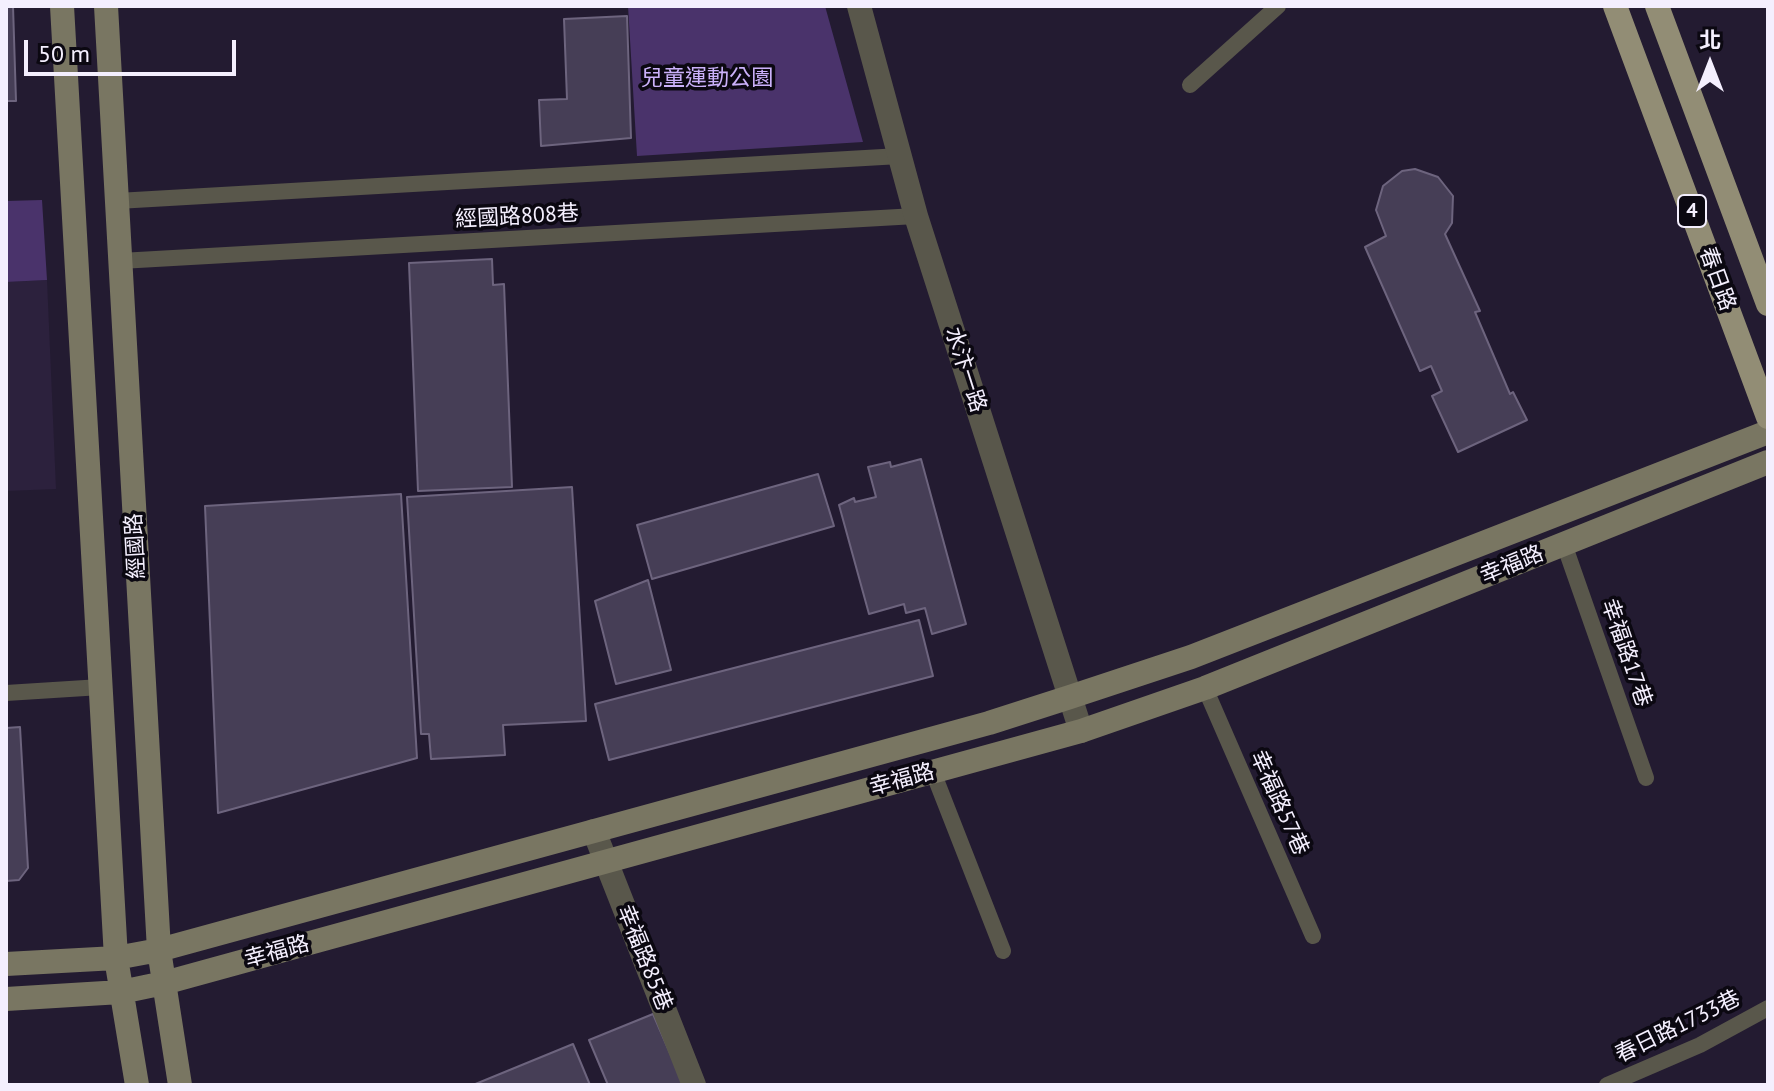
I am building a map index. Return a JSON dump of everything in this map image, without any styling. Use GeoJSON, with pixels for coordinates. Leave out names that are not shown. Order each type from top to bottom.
{"type":"FeatureCollection","features":[{"type":"Feature","properties":{"kind":"main road","name":"春日路"},"geometry":{"type":"LineString","coordinates":[[1615,6],[1768,417]]}},
{"type":"Feature","properties":{"kind":"main road","name":"春日路"},"geometry":{"type":"LineString","coordinates":[[1657,6],[1768,304]]}},
{"type":"Feature","properties":{"kind":"street","name":"經國路"},"geometry":{"type":"LineString","coordinates":[[62,6],[116,958],[137,1085]]}},
{"type":"Feature","properties":{"kind":"street","name":"經國路"},"geometry":{"type":"LineString","coordinates":[[106,6],[159,950],[180,1085]]}},
{"type":"Feature","properties":{"kind":"street","name":"水汴一路"},"geometry":{"type":"LineString","coordinates":[[859,6],[916,216],[1081,731]]}},
{"type":"Feature","properties":{"kind":"street","name":"幸福路"},"geometry":{"type":"LineString","coordinates":[[6,964],[116,958],[159,950],[989,723],[1191,657],[1768,432]]}},
{"type":"Feature","properties":{"kind":"street","name":"幸福路"},"geometry":{"type":"LineString","coordinates":[[6,999],[121,992],[164,983],[1081,731],[1205,688],[1768,462]]}},
{"type":"Feature","properties":{"kind":"street","name":"幸福路85巷"},"geometry":{"type":"LineString","coordinates":[[594,831],[694,1085]]}},
{"type":"Feature","properties":{"kind":"lane"},"geometry":{"type":"LineString","coordinates":[[1190,85],[1278,6]]}},
{"type":"Feature","properties":{"kind":"lane","name":"經國路808巷"},"geometry":{"type":"LineString","coordinates":[[117,201],[900,156]]}},
{"type":"Feature","properties":{"kind":"lane","name":"經國路808巷"},"geometry":{"type":"LineString","coordinates":[[120,261],[916,216]]}},
{"type":"Feature","properties":{"kind":"lane","name":"幸福路17巷"},"geometry":{"type":"LineString","coordinates":[[1564,544],[1646,778]]}},
{"type":"Feature","properties":{"kind":"lane"},"geometry":{"type":"LineString","coordinates":[[6,693],[101,687]]}},
{"type":"Feature","properties":{"kind":"lane","name":"幸福路57巷"},"geometry":{"type":"LineString","coordinates":[[1205,688],[1313,936]]}},
{"type":"Feature","properties":{"kind":"lane"},"geometry":{"type":"LineString","coordinates":[[933,772],[1003,951]]}},
{"type":"Feature","properties":{"kind":"lane","name":"春日路1733巷"},"geometry":{"type":"LineString","coordinates":[[1607,1085],[1700,1045],[1768,1008]]}},
{"type":"Feature","properties":{"kind":"shaded area"},"geometry":{"type":"Polygon","coordinates":[[[47,280],[56,489],[6,491],[6,282],[47,280]]]}},
{"type":"Feature","properties":{"kind":"green space","name":"兒童運動公園"},"geometry":{"type":"Polygon","coordinates":[[[628,6],[825,6],[863,142],[637,156],[628,6]]]}},
{"type":"Feature","properties":{"kind":"green space"},"geometry":{"type":"Polygon","coordinates":[[[42,200],[47,280],[6,282],[6,201],[42,200]]]}},
{"type":"Feature","properties":{"kind":"building"},"geometry":{"type":"Polygon","coordinates":[[[6,6],[13,6],[16,101],[6,101],[6,6]]]}},
{"type":"Feature","properties":{"kind":"building"},"geometry":{"type":"Polygon","coordinates":[[[627,16],[631,138],[541,146],[539,100],[567,99],[564,19],[627,16]]]}},
{"type":"Feature","properties":{"kind":"building"},"geometry":{"type":"Polygon","coordinates":[[[1415,169],[1438,177],[1453,196],[1452,223],[1445,234],[1480,311],[1475,312],[1510,394],[1513,392],[1527,420],[1458,452],[1432,396],[1442,391],[1431,366],[1420,371],[1365,247],[1386,236],[1376,210],[1383,186],[1402,171],[1415,169]]]}},
{"type":"Feature","properties":{"kind":"building"},"geometry":{"type":"Polygon","coordinates":[[[492,259],[493,285],[504,284],[512,487],[418,491],[409,263],[492,259]]]}},
{"type":"Feature","properties":{"kind":"building"},"geometry":{"type":"Polygon","coordinates":[[[921,459],[966,624],[932,634],[925,608],[906,613],[904,604],[869,614],[839,505],[854,498],[855,502],[876,497],[868,467],[890,462],[891,467],[921,459]]]}},
{"type":"Feature","properties":{"kind":"building"},"geometry":{"type":"Polygon","coordinates":[[[818,474],[834,526],[652,579],[637,525],[818,474]]]}},
{"type":"Feature","properties":{"kind":"building"},"geometry":{"type":"Polygon","coordinates":[[[572,487],[586,721],[503,725],[505,755],[431,759],[429,734],[421,734],[407,497],[572,487]]]}},
{"type":"Feature","properties":{"kind":"building"},"geometry":{"type":"Polygon","coordinates":[[[401,494],[417,758],[218,813],[205,506],[401,494]]]}},
{"type":"Feature","properties":{"kind":"building"},"geometry":{"type":"Polygon","coordinates":[[[648,580],[671,670],[616,684],[595,601],[648,580]]]}},
{"type":"Feature","properties":{"kind":"building"},"geometry":{"type":"Polygon","coordinates":[[[919,620],[933,676],[609,760],[595,704],[919,620]]]}},
{"type":"Feature","properties":{"kind":"building"},"geometry":{"type":"Polygon","coordinates":[[[20,727],[28,868],[19,880],[6,881],[6,728],[20,727]]]}},
{"type":"Feature","properties":{"kind":"building"},"geometry":{"type":"Polygon","coordinates":[[[653,1014],[684,1085],[608,1085],[589,1040],[653,1014]]]}},
{"type":"Feature","properties":{"kind":"building"},"geometry":{"type":"Polygon","coordinates":[[[573,1044],[590,1085],[473,1085],[573,1044]]]}}]}
